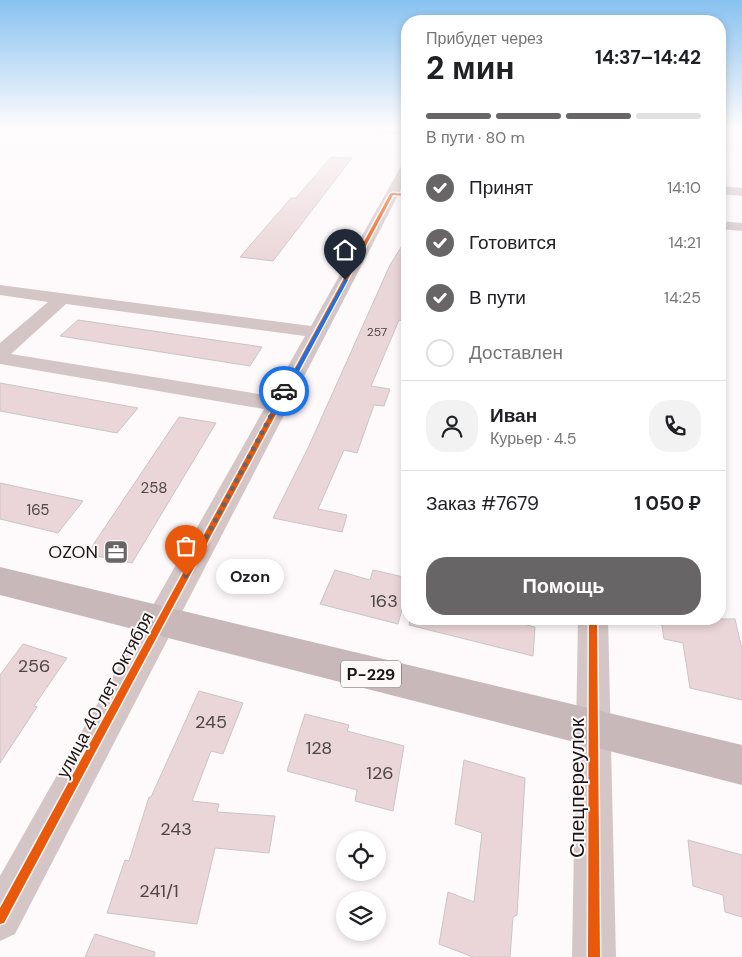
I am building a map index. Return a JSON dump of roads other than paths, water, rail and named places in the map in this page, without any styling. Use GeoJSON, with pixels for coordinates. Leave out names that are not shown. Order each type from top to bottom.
{"type":"FeatureCollection","features":[{"type":"Feature","properties":{"kind":"highway","name":"Р-229"},"geometry":{"type":"LineString","coordinates":[[0,581],[742,765]]}},
{"type":"Feature","properties":{"kind":"street"},"geometry":{"type":"LineString","coordinates":[[726,191],[742,192]]}},
{"type":"Feature","properties":{"kind":"street","name":"улица 40 лет Октября"},"geometry":{"type":"LineString","coordinates":[[0,919],[277,404],[317,332],[400,195]]}},
{"type":"Feature","properties":{"kind":"street"},"geometry":{"type":"LineString","coordinates":[[726,227],[742,228]]}},
{"type":"Feature","properties":{"kind":"street"},"geometry":{"type":"LineString","coordinates":[[0,290],[317,332]]}},
{"type":"Feature","properties":{"kind":"street"},"geometry":{"type":"LineString","coordinates":[[0,353],[62,298]]}},
{"type":"Feature","properties":{"kind":"street"},"geometry":{"type":"LineString","coordinates":[[0,358],[277,404]]}},
{"type":"Feature","properties":{"kind":"street","name":"Спецпереулок"},"geometry":{"type":"LineString","coordinates":[[593,625],[594,957]]}},
{"type":"Feature","properties":{"kind":"place","name":"OZON"},"geometry":{"type":"Point","coordinates":[116,552]}},
{"type":"Feature","properties":{"kind":"place","name":"Ozon"},"geometry":{"type":"Point","coordinates":[186,576]}}]}
